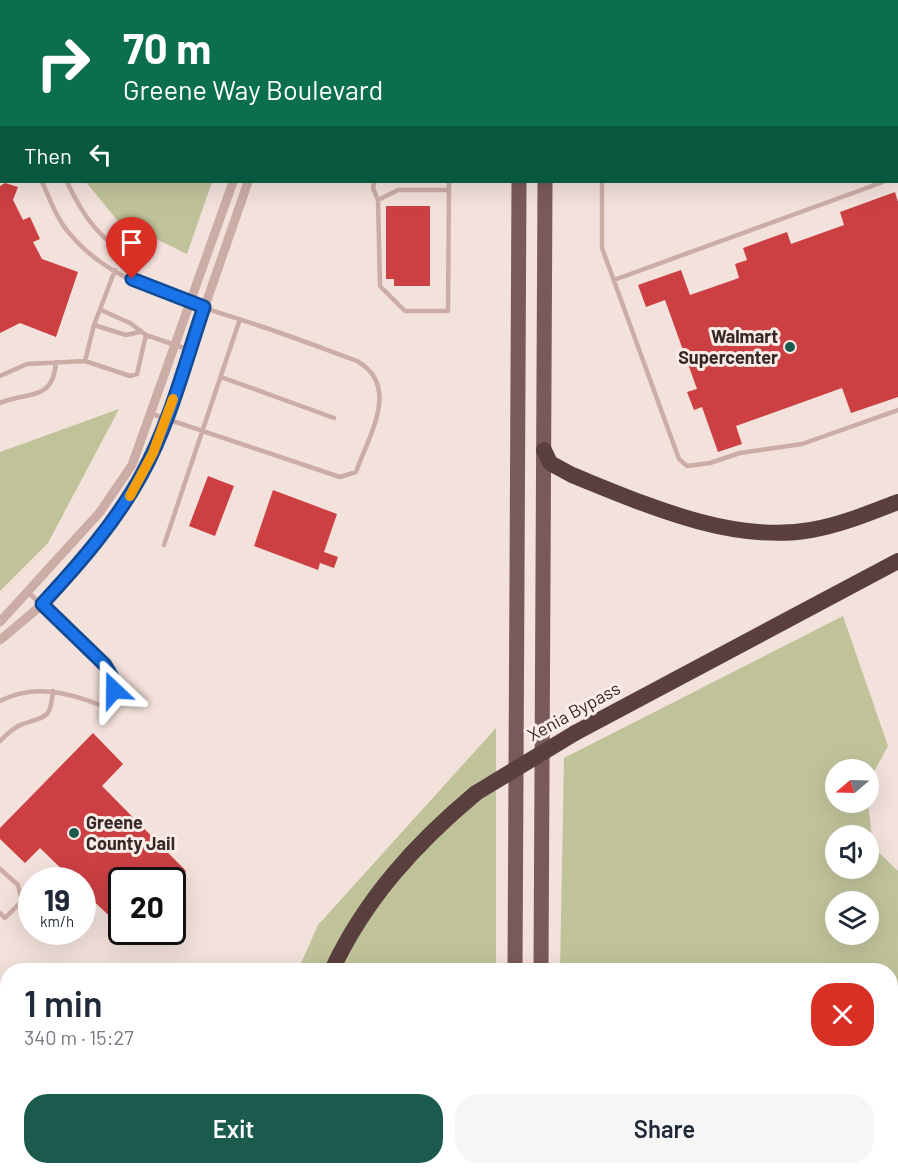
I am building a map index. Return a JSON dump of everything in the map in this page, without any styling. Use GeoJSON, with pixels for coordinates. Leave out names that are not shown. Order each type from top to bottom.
{"type":"FeatureCollection","features":[{"type":"Feature","properties":{"kind":"highway"},"geometry":{"type":"LineString","coordinates":[[544,450],[550,463],[572,476],[730,530],[778,533],[810,530],[848,521],[898,502]]}},
{"type":"Feature","properties":{"kind":"highway","name":"Xenia Bypass"},"geometry":{"type":"LineString","coordinates":[[336,963],[357,922],[388,879],[430,832],[476,793],[574,733],[898,561]]}},
{"type":"Feature","properties":{"kind":"main road"},"geometry":{"type":"LineString","coordinates":[[541,963],[545,183]]}},
{"type":"Feature","properties":{"kind":"main road"},"geometry":{"type":"LineString","coordinates":[[515,963],[517,191]]}},
{"type":"Feature","properties":{"kind":"street"},"geometry":{"type":"LineString","coordinates":[[0,622],[117,491],[132,465],[234,183]]}},
{"type":"Feature","properties":{"kind":"street"},"geometry":{"type":"LineString","coordinates":[[0,640],[42,604],[72,572],[128,500],[153,453],[248,183]]}},
{"type":"Feature","properties":{"kind":"lane"},"geometry":{"type":"LineString","coordinates":[[43,183],[69,233],[88,252],[115,270],[191,303],[357,361],[370,368],[379,383],[379,407],[356,472],[348,476],[340,477],[152,414]]}},
{"type":"Feature","properties":{"kind":"lane"},"geometry":{"type":"LineString","coordinates":[[67,183],[79,208],[97,233],[136,261],[138,265],[132,279]]}},
{"type":"Feature","properties":{"kind":"lane"},"geometry":{"type":"LineString","coordinates":[[374,183],[373,188],[378,200],[380,286],[405,311],[448,311],[449,183]]}},
{"type":"Feature","properties":{"kind":"lane"},"geometry":{"type":"LineString","coordinates":[[602,183],[602,248],[679,459],[687,466],[710,463],[740,453],[802,444],[898,410]]}},
{"type":"Feature","properties":{"kind":"lane"},"geometry":{"type":"LineString","coordinates":[[614,280],[880,183]]}},
{"type":"Feature","properties":{"kind":"lane"},"geometry":{"type":"LineString","coordinates":[[378,200],[398,190],[449,190]]}},
{"type":"Feature","properties":{"kind":"lane"},"geometry":{"type":"LineString","coordinates":[[85,361],[94,325],[115,270]]}},
{"type":"Feature","properties":{"kind":"lane"},"geometry":{"type":"LineString","coordinates":[[101,310],[130,323],[146,335],[190,350]]}},
{"type":"Feature","properties":{"kind":"lane"},"geometry":{"type":"LineString","coordinates":[[164,545],[240,319]]}},
{"type":"Feature","properties":{"kind":"lane"},"geometry":{"type":"LineString","coordinates":[[94,325],[126,334],[140,332]]}},
{"type":"Feature","properties":{"kind":"lane"},"geometry":{"type":"LineString","coordinates":[[0,376],[27,364],[85,361],[130,376],[137,374],[146,335]]}},
{"type":"Feature","properties":{"kind":"lane"},"geometry":{"type":"LineString","coordinates":[[0,403],[45,391],[54,380],[56,362]]}},
{"type":"Feature","properties":{"kind":"lane"},"geometry":{"type":"LineString","coordinates":[[220,377],[334,418]]}},
{"type":"Feature","properties":{"kind":"lane"},"geometry":{"type":"LineString","coordinates":[[0,701],[20,693],[53,691],[100,705],[106,702],[114,690],[112,677],[105,665],[28,592]]}},
{"type":"Feature","properties":{"kind":"lane"},"geometry":{"type":"LineString","coordinates":[[0,740],[22,724],[44,718],[51,711],[53,691]]}},
{"type":"Feature","properties":{"kind":"lane"},"geometry":{"type":"LineString","coordinates":[[0,869],[18,885],[22,900],[5,918],[0,913]]}},
{"type":"Feature","properties":{"kind":"green space"},"geometry":{"type":"Polygon","coordinates":[[[87,183],[212,183],[187,254],[117,220],[87,183]]]}},
{"type":"Feature","properties":{"kind":"green space"},"geometry":{"type":"Polygon","coordinates":[[[119,409],[48,543],[0,591],[0,452],[119,409]]]}},
{"type":"Feature","properties":{"kind":"green space"},"geometry":{"type":"Polygon","coordinates":[[[843,616],[888,746],[879,763],[879,759],[825,759],[825,813],[869,813],[870,825],[825,825],[825,879],[879,879],[879,853],[898,871],[898,963],[560,963],[564,758],[843,616]]]}},
{"type":"Feature","properties":{"kind":"green space"},"geometry":{"type":"Polygon","coordinates":[[[496,728],[496,963],[301,963],[318,925],[496,728]]]}},
{"type":"Feature","properties":{"kind":"building"},"geometry":{"type":"Polygon","coordinates":[[[5,183],[18,187],[13,200],[23,220],[30,217],[40,239],[33,242],[42,259],[78,272],[56,337],[20,323],[0,333],[0,186],[5,183]]]}},
{"type":"Feature","properties":{"kind":"building","name":"Walmart Supercenter"},"geometry":{"type":"Polygon","coordinates":[[[895,192],[898,202],[898,397],[851,413],[842,388],[736,426],[742,444],[718,452],[702,407],[694,410],[687,392],[697,389],[665,300],[646,307],[638,285],[681,270],[690,295],[739,278],[735,264],[747,260],[743,248],[787,232],[791,244],[844,225],[840,212],[895,192]]]}},
{"type":"Feature","properties":{"kind":"building"},"geometry":{"type":"Polygon","coordinates":[[[386,206],[430,206],[430,286],[394,286],[394,279],[386,279],[386,206]]]}},
{"type":"Feature","properties":{"kind":"building"},"geometry":{"type":"Polygon","coordinates":[[[208,476],[234,486],[215,536],[189,526],[208,476]]]}},
{"type":"Feature","properties":{"kind":"building"},"geometry":{"type":"Polygon","coordinates":[[[273,490],[337,514],[324,552],[338,557],[334,568],[320,563],[318,570],[254,546],[273,490]]]}},
{"type":"Feature","properties":{"kind":"building","name":"Greene County Jail"},"geometry":{"type":"Polygon","coordinates":[[[93,733],[123,764],[102,786],[182,867],[108,867],[108,915],[96,903],[96,867],[60,867],[40,848],[25,863],[0,839],[0,828],[93,733]]]}},
{"type":"Feature","properties":{"kind":"slow traffic"},"geometry":{"type":"LineString","coordinates":[[130,496],[153,453],[173,399]]}},
{"type":"Feature","properties":{"kind":"place","name":"Walmart Supercenter"},"geometry":{"type":"Point","coordinates":[790,347]}},
{"type":"Feature","properties":{"kind":"place","name":"Greene County Jail"},"geometry":{"type":"Point","coordinates":[74,833]}},
{"type":"Feature","properties":{"kind":"route"},"geometry":{"type":"LineString","coordinates":[[114,690],[112,677],[105,665],[42,604],[72,572],[112,522],[143,474],[161,433],[204,307],[132,279]]}}]}
